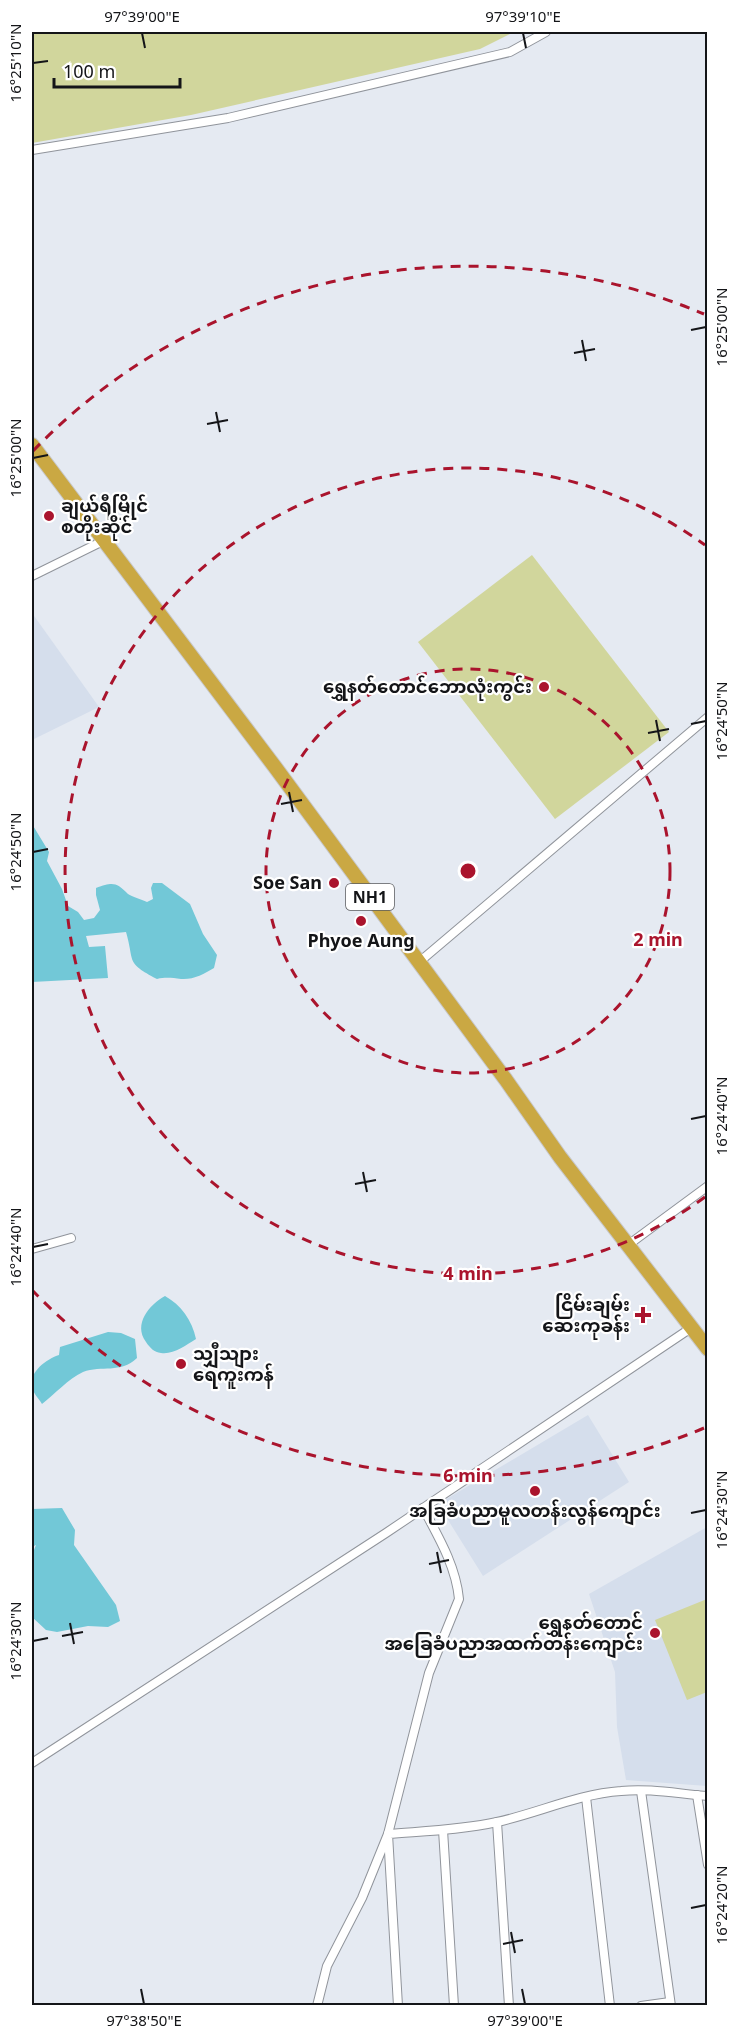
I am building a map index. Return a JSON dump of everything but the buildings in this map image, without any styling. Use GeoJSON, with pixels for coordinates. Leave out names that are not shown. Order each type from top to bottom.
{"type":"FeatureCollection","features":[{"type":"Feature","properties":{"kind":"highway","name":"NH1"},"geometry":{"type":"LineString","coordinates":[[32,445],[276,767],[563,1161],[708,1349]]}},
{"type":"Feature","properties":{"kind":"street"},"geometry":{"type":"LineString","coordinates":[[32,150],[239,116],[510,52],[546,32]]}},
{"type":"Feature","properties":{"kind":"street"},"geometry":{"type":"LineString","coordinates":[[32,576],[103,541]]}},
{"type":"Feature","properties":{"kind":"street"},"geometry":{"type":"LineString","coordinates":[[418,963],[708,717]]}},
{"type":"Feature","properties":{"kind":"street"},"geometry":{"type":"LineString","coordinates":[[628,1245],[708,1186]]}},
{"type":"Feature","properties":{"kind":"street"},"geometry":{"type":"LineString","coordinates":[[32,1249],[71,1238]]}},
{"type":"Feature","properties":{"kind":"street"},"geometry":{"type":"LineString","coordinates":[[32,1763],[423,1508],[691,1328]]}},
{"type":"Feature","properties":{"kind":"street"},"geometry":{"type":"LineString","coordinates":[[317,2006],[327,1966],[362,1898],[388,1834],[429,1673],[459,1599],[452,1567],[423,1508]]}},
{"type":"Feature","properties":{"kind":"street"},"geometry":{"type":"LineString","coordinates":[[388,1834],[443,1830],[497,1822],[564,1802],[621,1791],[667,1791],[708,1796]]}},
{"type":"Feature","properties":{"kind":"street"},"geometry":{"type":"LineString","coordinates":[[641,1791],[671,2004],[641,2006]]}},
{"type":"Feature","properties":{"kind":"street"},"geometry":{"type":"LineString","coordinates":[[697,1795],[708,1866]]}},
{"type":"Feature","properties":{"kind":"street"},"geometry":{"type":"LineString","coordinates":[[586,1797],[610,2006]]}},
{"type":"Feature","properties":{"kind":"street"},"geometry":{"type":"LineString","coordinates":[[497,1822],[509,2006]]}},
{"type":"Feature","properties":{"kind":"street"},"geometry":{"type":"LineString","coordinates":[[443,1830],[454,2006]]}},
{"type":"Feature","properties":{"kind":"street"},"geometry":{"type":"LineString","coordinates":[[388,1834],[398,2006]]}},
{"type":"Feature","properties":{"kind":"shaded area"},"geometry":{"type":"Polygon","coordinates":[[[32,613],[99,707],[32,740],[32,613]]]}},
{"type":"Feature","properties":{"kind":"shaded area"},"geometry":{"type":"Polygon","coordinates":[[[588,1415],[629,1482],[483,1576],[438,1504],[588,1415]]]}},
{"type":"Feature","properties":{"kind":"shaded area","name":"ရွှေနတ်တောင် အခြေခံပညာအထက်တန်းကျောင်း"},"geometry":{"type":"Polygon","coordinates":[[[707,1527],[707,1786],[626,1780],[617,1727],[615,1672],[589,1594],[707,1527]]]}},
{"type":"Feature","properties":{"kind":"green space"},"geometry":{"type":"Polygon","coordinates":[[[32,32],[514,32],[480,49],[191,115],[32,143],[32,32]]]}},
{"type":"Feature","properties":{"kind":"green space","name":"ရွှေနတ်တောင်ဘောလုံးကွင်း"},"geometry":{"type":"Polygon","coordinates":[[[532,555],[669,732],[555,819],[418,642],[532,555]]]}},
{"type":"Feature","properties":{"kind":"green space"},"geometry":{"type":"Polygon","coordinates":[[[707,1599],[707,1692],[687,1700],[655,1620],[707,1599]]]}},
{"type":"Feature","properties":{"kind":"water"},"geometry":{"type":"Polygon","coordinates":[[[32,824],[49,852],[47,861],[68,906],[78,912],[84,920],[94,918],[100,910],[96,888],[114,884],[130,895],[147,902],[153,899],[151,888],[153,883],[162,883],[190,904],[203,934],[217,955],[214,968],[190,979],[157,979],[140,969],[133,961],[126,932],[86,936],[89,947],[105,946],[108,978],[32,982],[32,824]]]}},
{"type":"Feature","properties":{"kind":"water"},"geometry":{"type":"Polygon","coordinates":[[[165,1296],[185,1314],[196,1339],[179,1349],[161,1353],[156,1352],[146,1342],[141,1328],[153,1304],[165,1296]]]}},
{"type":"Feature","properties":{"kind":"water"},"geometry":{"type":"Polygon","coordinates":[[[108,1332],[121,1333],[135,1339],[137,1358],[117,1368],[83,1372],[42,1404],[32,1387],[33,1376],[40,1366],[59,1355],[60,1347],[108,1332]]]}},
{"type":"Feature","properties":{"kind":"water"},"geometry":{"type":"Polygon","coordinates":[[[62,1508],[75,1530],[74,1545],[116,1605],[120,1621],[108,1627],[88,1626],[57,1632],[46,1630],[32,1617],[32,1555],[36,1545],[32,1547],[32,1509],[62,1508]]]}},
{"type":"Feature","properties":{"kind":"place","name":"ချယ်ရီမြိုင် စတိုးဆိုင်"},"geometry":{"type":"Point","coordinates":[49,516]}},
{"type":"Feature","properties":{"kind":"place","name":"ရွှေနတ်တောင်ဘောလုံးကွင်း"},"geometry":{"type":"Point","coordinates":[544,687]}},
{"type":"Feature","properties":{"kind":"place","name":"Soe San"},"geometry":{"type":"Point","coordinates":[334,883]}},
{"type":"Feature","properties":{"kind":"place","name":"Phyoe Aung"},"geometry":{"type":"Point","coordinates":[361,921]}},
{"type":"Feature","properties":{"kind":"place","name":"ငြိမ်းချမ်း ဆေးကုခန်း"},"geometry":{"type":"Point","coordinates":[643,1315]}},
{"type":"Feature","properties":{"kind":"place","name":"သျှီသျား ရေကူးကန်"},"geometry":{"type":"Point","coordinates":[181,1364]}},
{"type":"Feature","properties":{"kind":"place","name":"အခြခံပညာမူလတန်းလွန်ကျောင်း"},"geometry":{"type":"Point","coordinates":[535,1491]}},
{"type":"Feature","properties":{"kind":"place","name":"ရွှေနတ်တောင် အခြေခံပညာအထက်တန်းကျောင်း"},"geometry":{"type":"Point","coordinates":[655,1633]}}]}
